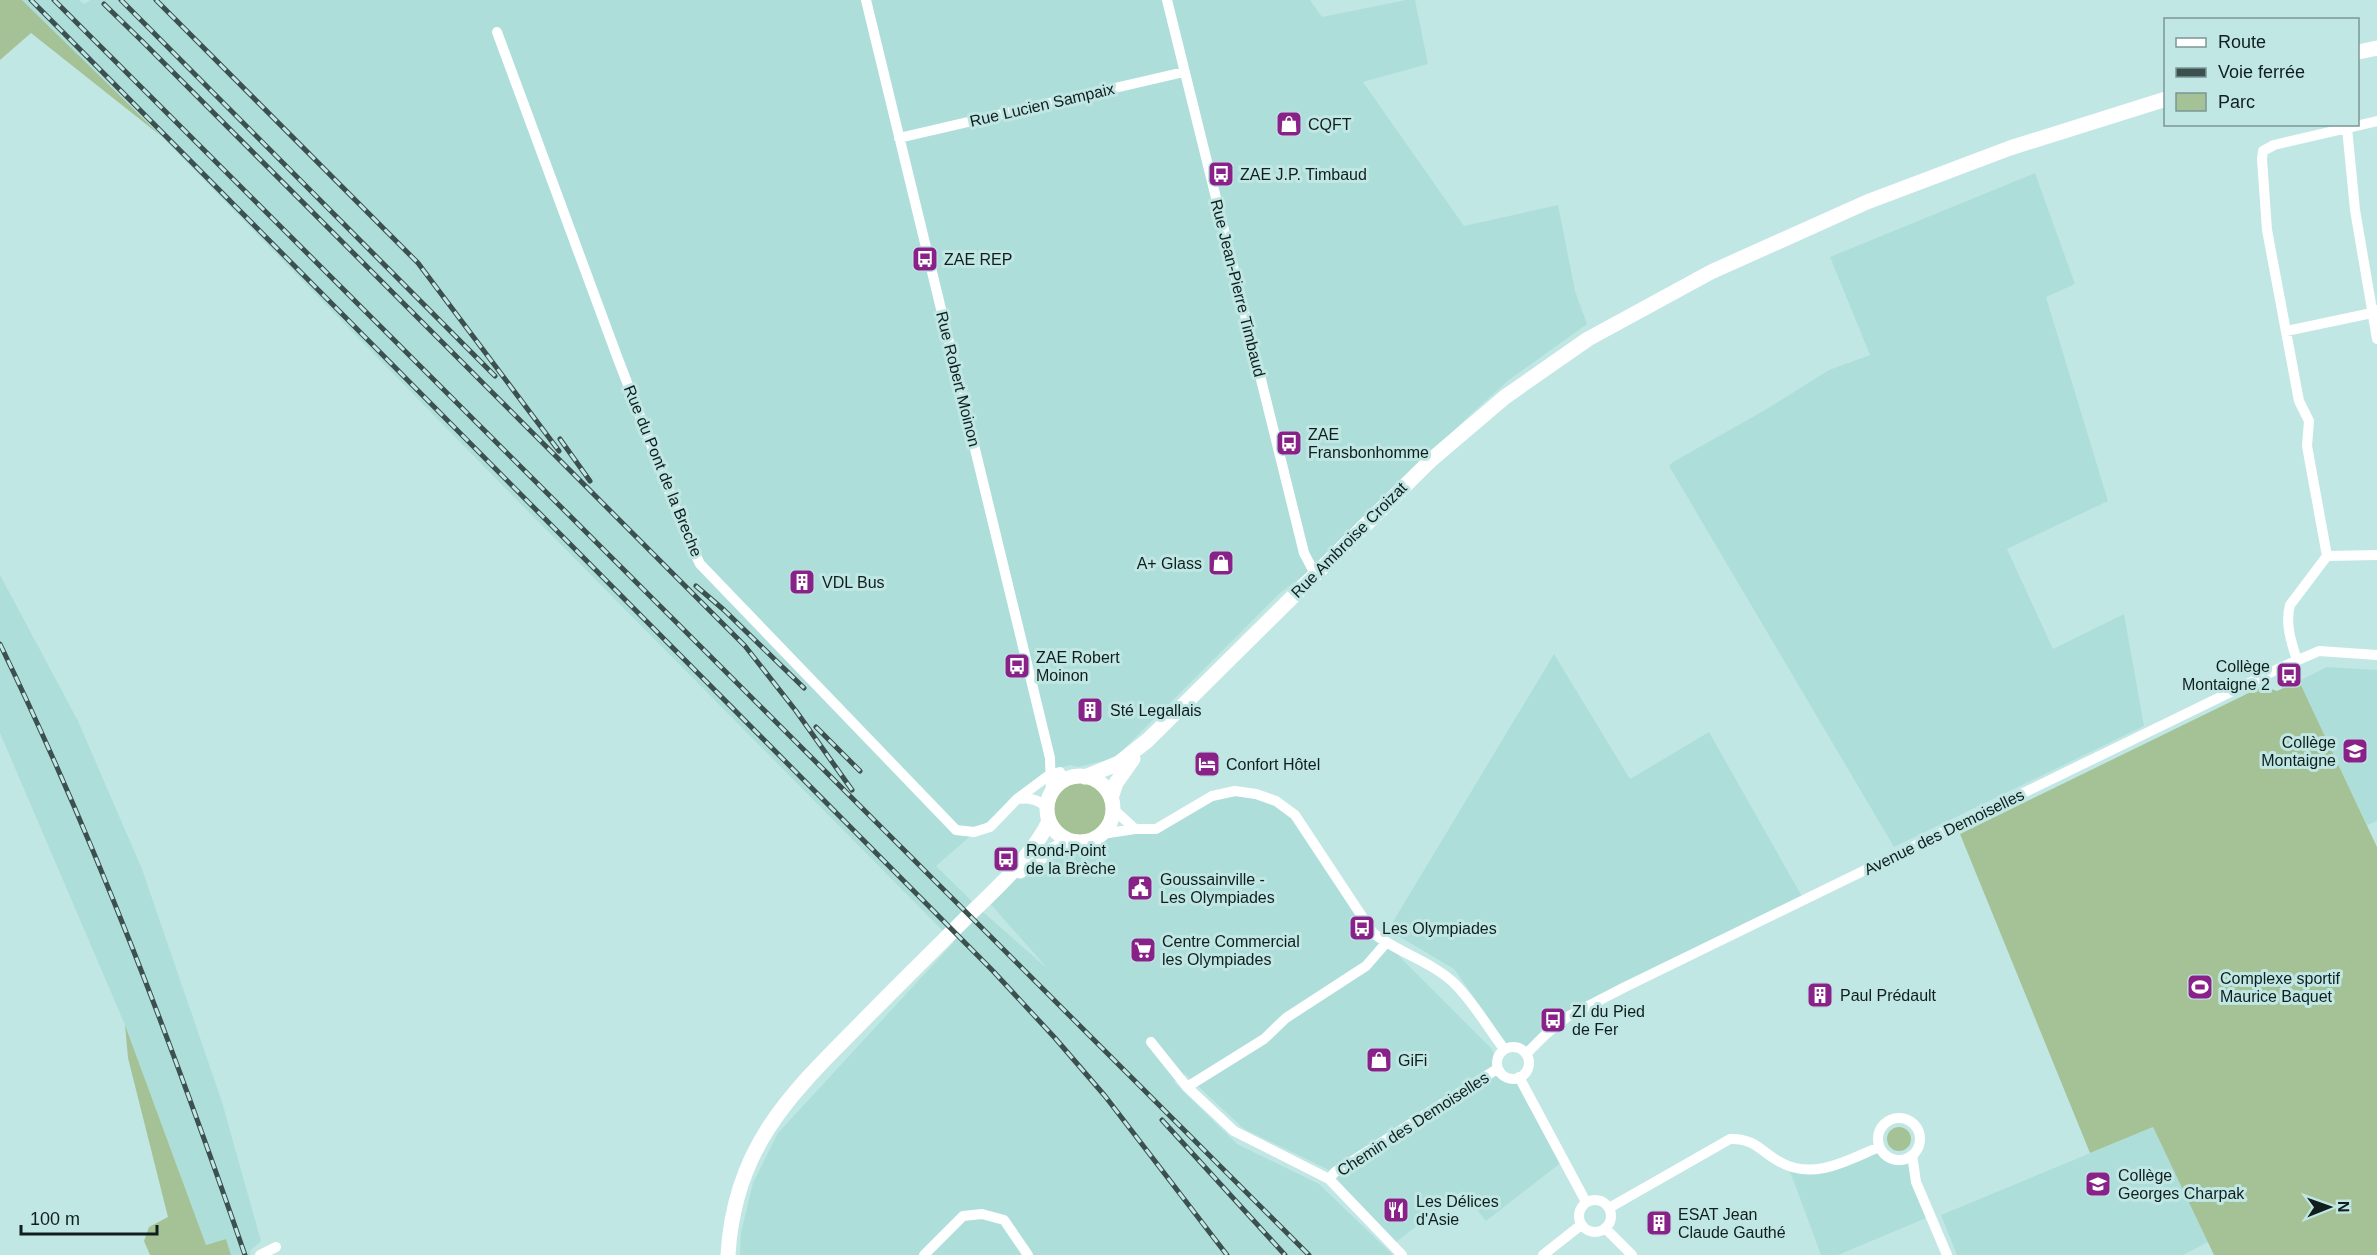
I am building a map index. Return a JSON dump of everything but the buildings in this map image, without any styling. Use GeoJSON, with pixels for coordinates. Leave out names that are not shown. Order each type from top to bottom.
{"type":"FeatureCollection","features":[{"type":"Feature","properties":{"kind":"main road","name":"Rue Ambroise Croizat"},"geometry":{"type":"LineString","coordinates":[[1148,740],[1455,438],[1505,397],[1564,355],[1617,322],[1686,284],[1811,226],[2010,148],[2164,100]]}},
{"type":"Feature","properties":{"kind":"main road"},"geometry":{"type":"LineString","coordinates":[[728,1255],[733,1213],[743,1179],[757,1146],[777,1113],[819,1065],[996,889],[1038,841],[1057,786],[1072,776],[1119,763],[1148,740]]}},
{"type":"Feature","properties":{"kind":"main road"},"geometry":{"type":"LineString","coordinates":[[1049,808],[1058,833],[1071,841],[1087,842],[1102,834],[1109,825],[1112,803],[1120,777],[1148,740]]}},
{"type":"Feature","properties":{"kind":"main road"},"geometry":{"type":"LineString","coordinates":[[1072,776],[1099,782],[1112,803]]}},
{"type":"Feature","properties":{"kind":"main road"},"geometry":{"type":"LineString","coordinates":[[996,889],[1045,854],[1071,841]]}},
{"type":"Feature","properties":{"kind":"street","name":"Rue Robert Moinon"},"geometry":{"type":"LineString","coordinates":[[866,0],[1050,758],[1049,808]]}},
{"type":"Feature","properties":{"kind":"street","name":"Rue Jean-Pierre Timbaud"},"geometry":{"type":"LineString","coordinates":[[1167,0],[1304,553],[1315,574]]}},
{"type":"Feature","properties":{"kind":"street","name":"Rue du Pont de la Breche"},"geometry":{"type":"LineString","coordinates":[[497,32],[627,381],[686,535],[700,564],[956,830],[974,832],[990,827],[1017,799],[1048,776],[1072,776]]}},
{"type":"Feature","properties":{"kind":"street","name":"Rue Lucien Sampaix"},"geometry":{"type":"LineString","coordinates":[[899,138],[1184,72]]}},
{"type":"Feature","properties":{"kind":"street"},"geometry":{"type":"LineString","coordinates":[[2359,126],[2377,122]]}},
{"type":"Feature","properties":{"kind":"street"},"geometry":{"type":"LineString","coordinates":[[2297,660],[2291,642],[2287,615],[2290,605],[2327,556],[2307,446],[2309,421],[2300,400],[2267,230],[2262,159],[2263,151],[2274,145],[2357,126]]}},
{"type":"Feature","properties":{"kind":"street"},"geometry":{"type":"LineString","coordinates":[[2347,128],[2355,210],[2376,312],[2377,339]]}},
{"type":"Feature","properties":{"kind":"street"},"geometry":{"type":"LineString","coordinates":[[2286,331],[2376,312]]}},
{"type":"Feature","properties":{"kind":"street"},"geometry":{"type":"LineString","coordinates":[[2327,556],[2377,555]]}},
{"type":"Feature","properties":{"kind":"street","name":"Avenue des Demoiselles"},"geometry":{"type":"LineString","coordinates":[[1526,1054],[1567,1017],[1625,987],[2297,660],[2319,651],[2377,655]]}},
{"type":"Feature","properties":{"kind":"street","name":"Rue Robert Moinon"},"geometry":{"type":"LineString","coordinates":[[1050,758],[1072,776]]}},
{"type":"Feature","properties":{"kind":"street"},"geometry":{"type":"LineString","coordinates":[[1102,834],[1136,829],[1156,829],[1212,796],[1235,791],[1256,794],[1276,801],[1295,815],[1373,933],[1452,982],[1504,1050]]}},
{"type":"Feature","properties":{"kind":"street"},"geometry":{"type":"LineString","coordinates":[[1017,799],[1037,800],[1049,808]]}},
{"type":"Feature","properties":{"kind":"street"},"geometry":{"type":"LineString","coordinates":[[1112,803],[1136,829]]}},
{"type":"Feature","properties":{"kind":"street"},"geometry":{"type":"LineString","coordinates":[[1187,1087],[1264,1039],[1286,1018],[1366,966],[1386,943]]}},
{"type":"Feature","properties":{"kind":"street"},"geometry":{"type":"LineString","coordinates":[[1151,1042],[1187,1087],[1234,1131],[1329,1179],[1402,1255]]}},
{"type":"Feature","properties":{"kind":"street"},"geometry":{"type":"LineString","coordinates":[[1515,1047],[1526,1054],[1527,1070],[1519,1077],[1509,1078],[1497,1069],[1499,1058],[1504,1050],[1515,1047]]}},
{"type":"Feature","properties":{"kind":"street","name":"Chemin des Demoiselles"},"geometry":{"type":"LineString","coordinates":[[1329,1179],[1335,1172],[1497,1069]]}},
{"type":"Feature","properties":{"kind":"street"},"geometry":{"type":"LineString","coordinates":[[1519,1077],[1586,1202]]}},
{"type":"Feature","properties":{"kind":"street"},"geometry":{"type":"LineString","coordinates":[[1896,1118],[1903,1119],[1909,1121],[1918,1131],[1919,1144],[1912,1155],[1907,1159],[1894,1160],[1887,1157],[1879,1147],[1878,1134],[1885,1123],[1896,1118]]}},
{"type":"Feature","properties":{"kind":"street"},"geometry":{"type":"LineString","coordinates":[[1609,1208],[1730,1139],[1749,1141],[1780,1162],[1807,1171],[1826,1169],[1879,1147]]}},
{"type":"Feature","properties":{"kind":"street"},"geometry":{"type":"LineString","coordinates":[[1912,1155],[1916,1182],[1947,1255]]}},
{"type":"Feature","properties":{"kind":"street"},"geometry":{"type":"LineString","coordinates":[[1596,1199],[1606,1203],[1609,1208],[1611,1219],[1605,1228],[1595,1232],[1581,1225],[1579,1210],[1586,1202],[1596,1199]]}},
{"type":"Feature","properties":{"kind":"street"},"geometry":{"type":"LineString","coordinates":[[924,1255],[963,1216],[982,1215],[1004,1220],[1028,1255]]}},
{"type":"Feature","properties":{"kind":"street"},"geometry":{"type":"LineString","coordinates":[[1543,1255],[1581,1225]]}},
{"type":"Feature","properties":{"kind":"street"},"geometry":{"type":"LineString","coordinates":[[1605,1228],[1632,1255]]}},
{"type":"Feature","properties":{"kind":"street"},"geometry":{"type":"LineString","coordinates":[[260,1255],[276,1247]]}},
{"type":"Feature","properties":{"kind":"shaded area"},"geometry":{"type":"Polygon","coordinates":[[[22,0],[79,0],[84,4],[90,0],[1310,0],[1322,17],[1415,0],[1428,64],[1363,82],[1464,226],[1558,205],[1575,291],[1587,324],[1509,380],[1471,414],[1309,571],[1279,594],[1115,758],[1078,767],[1070,765],[1043,773],[936,866],[983,912],[1048,969],[986,899],[1071,841],[1092,840],[1102,834],[1156,829],[1212,796],[1256,794],[1295,814],[1386,943],[1492,1049],[1500,1073],[1509,1078],[1519,1077],[1563,1161],[1486,1221],[1462,1191],[1396,1242],[1327,1169],[1244,1129],[1185,1074],[1174,1082],[1237,1144],[1319,1184],[1393,1255],[740,1255],[741,1233],[753,1183],[778,1133],[954,942],[161,136],[22,0]]]}},
{"type":"Feature","properties":{"kind":"shaded area"},"geometry":{"type":"Polygon","coordinates":[[[2035,173],[2075,284],[2046,297],[2108,501],[2007,549],[2053,649],[2124,614],[2144,726],[1894,847],[1669,466],[1829,370],[1870,355],[1830,257],[2035,173]]]}},
{"type":"Feature","properties":{"kind":"shaded area"},"geometry":{"type":"Polygon","coordinates":[[[0,575],[78,721],[142,869],[222,1102],[261,1241],[250,1251],[251,1255],[231,1255],[226,1239],[206,1245],[125,1025],[0,733],[0,575]]]}},
{"type":"Feature","properties":{"kind":"shaded area"},"geometry":{"type":"Polygon","coordinates":[[[1554,654],[1630,779],[1709,732],[1804,900],[1567,1017],[1523,1051],[1509,1047],[1454,969],[1388,930],[1554,654]]]}},
{"type":"Feature","properties":{"kind":"shaded area","name":"Collège Montaigne"},"geometry":{"type":"Polygon","coordinates":[[[2327,667],[2377,670],[2377,821],[2367,825],[2299,681],[2327,667]]]}},
{"type":"Feature","properties":{"kind":"shaded area","name":"Collège Georges Charpak"},"geometry":{"type":"Polygon","coordinates":[[[2153,1127],[2208,1242],[2183,1255],[1957,1255],[1941,1215],[2153,1127]]]}},
{"type":"Feature","properties":{"kind":"shaded area"},"geometry":{"type":"Polygon","coordinates":[[[1879,1147],[1887,1157],[1894,1160],[1907,1159],[1912,1155],[1931,1216],[1838,1255],[1821,1255],[1788,1166],[1807,1171],[1879,1147]]]}},
{"type":"Feature","properties":{"kind":"green space"},"geometry":{"type":"Polygon","coordinates":[[[0,0],[22,0],[161,136],[31,33],[0,60],[0,0]]]}},
{"type":"Feature","properties":{"kind":"green space","name":"Complexe sportif Maurice Baquet"},"geometry":{"type":"Polygon","coordinates":[[[2299,681],[2377,847],[2377,1255],[2214,1255],[2153,1127],[2090,1153],[1960,834],[2263,686],[2277,691],[2299,681]]]}},
{"type":"Feature","properties":{"kind":"green space"},"geometry":{"type":"Polygon","coordinates":[[[1079,781],[1094,786],[1102,794],[1107,809],[1102,824],[1094,832],[1079,837],[1064,832],[1056,824],[1051,809],[1056,794],[1064,786],[1079,781]]]}},
{"type":"Feature","properties":{"kind":"green space"},"geometry":{"type":"Polygon","coordinates":[[[125,1025],[206,1245],[226,1239],[231,1255],[150,1255],[144,1241],[149,1227],[168,1217],[128,1058],[125,1025]]]}},
{"type":"Feature","properties":{"kind":"green space"},"geometry":{"type":"Polygon","coordinates":[[[1899,1127],[1908,1130],[1911,1139],[1908,1148],[1899,1151],[1890,1148],[1887,1139],[1890,1130],[1899,1127]]]}},
{"type":"Feature","properties":{"kind":"railway"},"geometry":{"type":"LineString","coordinates":[[31,0],[993,971],[1105,1096],[1227,1255]]}},
{"type":"Feature","properties":{"kind":"railway"},"geometry":{"type":"LineString","coordinates":[[54,0],[1309,1255]]}},
{"type":"Feature","properties":{"kind":"railway"},"geometry":{"type":"LineString","coordinates":[[121,0],[495,376]]}},
{"type":"Feature","properties":{"kind":"railway"},"geometry":{"type":"LineString","coordinates":[[156,0],[418,263],[559,451]]}},
{"type":"Feature","properties":{"kind":"railway"},"geometry":{"type":"LineString","coordinates":[[104,4],[145,44]]}},
{"type":"Feature","properties":{"kind":"railway"},"geometry":{"type":"LineString","coordinates":[[141,40],[745,646],[796,711],[852,790]]}},
{"type":"Feature","properties":{"kind":"railway"},"geometry":{"type":"LineString","coordinates":[[560,439],[590,481]]}},
{"type":"Feature","properties":{"kind":"railway"},"geometry":{"type":"LineString","coordinates":[[696,586],[804,688]]}},
{"type":"Feature","properties":{"kind":"railway"},"geometry":{"type":"LineString","coordinates":[[0,644],[69,794],[132,946],[245,1255]]}},
{"type":"Feature","properties":{"kind":"railway"},"geometry":{"type":"LineString","coordinates":[[816,727],[860,771]]}},
{"type":"Feature","properties":{"kind":"railway"},"geometry":{"type":"LineString","coordinates":[[1162,1120],[1285,1255]]}},
{"type":"Feature","properties":{"kind":"place","name":"CQFT"},"geometry":{"type":"Point","coordinates":[1289,124]}},
{"type":"Feature","properties":{"kind":"place","name":"ZAE J.P. Timbaud"},"geometry":{"type":"Point","coordinates":[1221,174]}},
{"type":"Feature","properties":{"kind":"place","name":"ZAE REP"},"geometry":{"type":"Point","coordinates":[925,259]}},
{"type":"Feature","properties":{"kind":"place","name":"ZAE Fransbonhomme"},"geometry":{"type":"Point","coordinates":[1289,443]}},
{"type":"Feature","properties":{"kind":"place","name":"A+ Glass"},"geometry":{"type":"Point","coordinates":[1221,563]}},
{"type":"Feature","properties":{"kind":"place","name":"VDL Bus"},"geometry":{"type":"Point","coordinates":[802,582]}},
{"type":"Feature","properties":{"kind":"place","name":"ZAE Robert Moinon"},"geometry":{"type":"Point","coordinates":[1017,666]}},
{"type":"Feature","properties":{"kind":"place","name":"Collège Montaigne 2"},"geometry":{"type":"Point","coordinates":[2289,675]}},
{"type":"Feature","properties":{"kind":"place","name":"Sté Legallais"},"geometry":{"type":"Point","coordinates":[1090,710]}},
{"type":"Feature","properties":{"kind":"place","name":"Collège Montaigne"},"geometry":{"type":"Point","coordinates":[2355,751]}},
{"type":"Feature","properties":{"kind":"place","name":"Confort Hôtel"},"geometry":{"type":"Point","coordinates":[1207,764]}},
{"type":"Feature","properties":{"kind":"place","name":"Rond-Point de la Brèche"},"geometry":{"type":"Point","coordinates":[1006,859]}},
{"type":"Feature","properties":{"kind":"place","name":"Goussainville - Les Olympiades"},"geometry":{"type":"Point","coordinates":[1140,888]}},
{"type":"Feature","properties":{"kind":"place","name":"Les Olympiades"},"geometry":{"type":"Point","coordinates":[1362,928]}},
{"type":"Feature","properties":{"kind":"place","name":"Centre Commercial les Olympiades"},"geometry":{"type":"Point","coordinates":[1143,950]}},
{"type":"Feature","properties":{"kind":"place","name":"Complexe sportif Maurice Baquet"},"geometry":{"type":"Point","coordinates":[2200,987]}},
{"type":"Feature","properties":{"kind":"place","name":"Paul Prédault"},"geometry":{"type":"Point","coordinates":[1820,995]}},
{"type":"Feature","properties":{"kind":"place","name":"ZI du Pied de Fer"},"geometry":{"type":"Point","coordinates":[1553,1020]}},
{"type":"Feature","properties":{"kind":"place","name":"GiFi"},"geometry":{"type":"Point","coordinates":[1379,1060]}},
{"type":"Feature","properties":{"kind":"place","name":"Collège Georges Charpak"},"geometry":{"type":"Point","coordinates":[2098,1184]}},
{"type":"Feature","properties":{"kind":"place","name":"Les Délices d'Asie"},"geometry":{"type":"Point","coordinates":[1396,1210]}},
{"type":"Feature","properties":{"kind":"place","name":"ESAT Jean Claude Gauthé"},"geometry":{"type":"Point","coordinates":[1659,1223]}}]}
